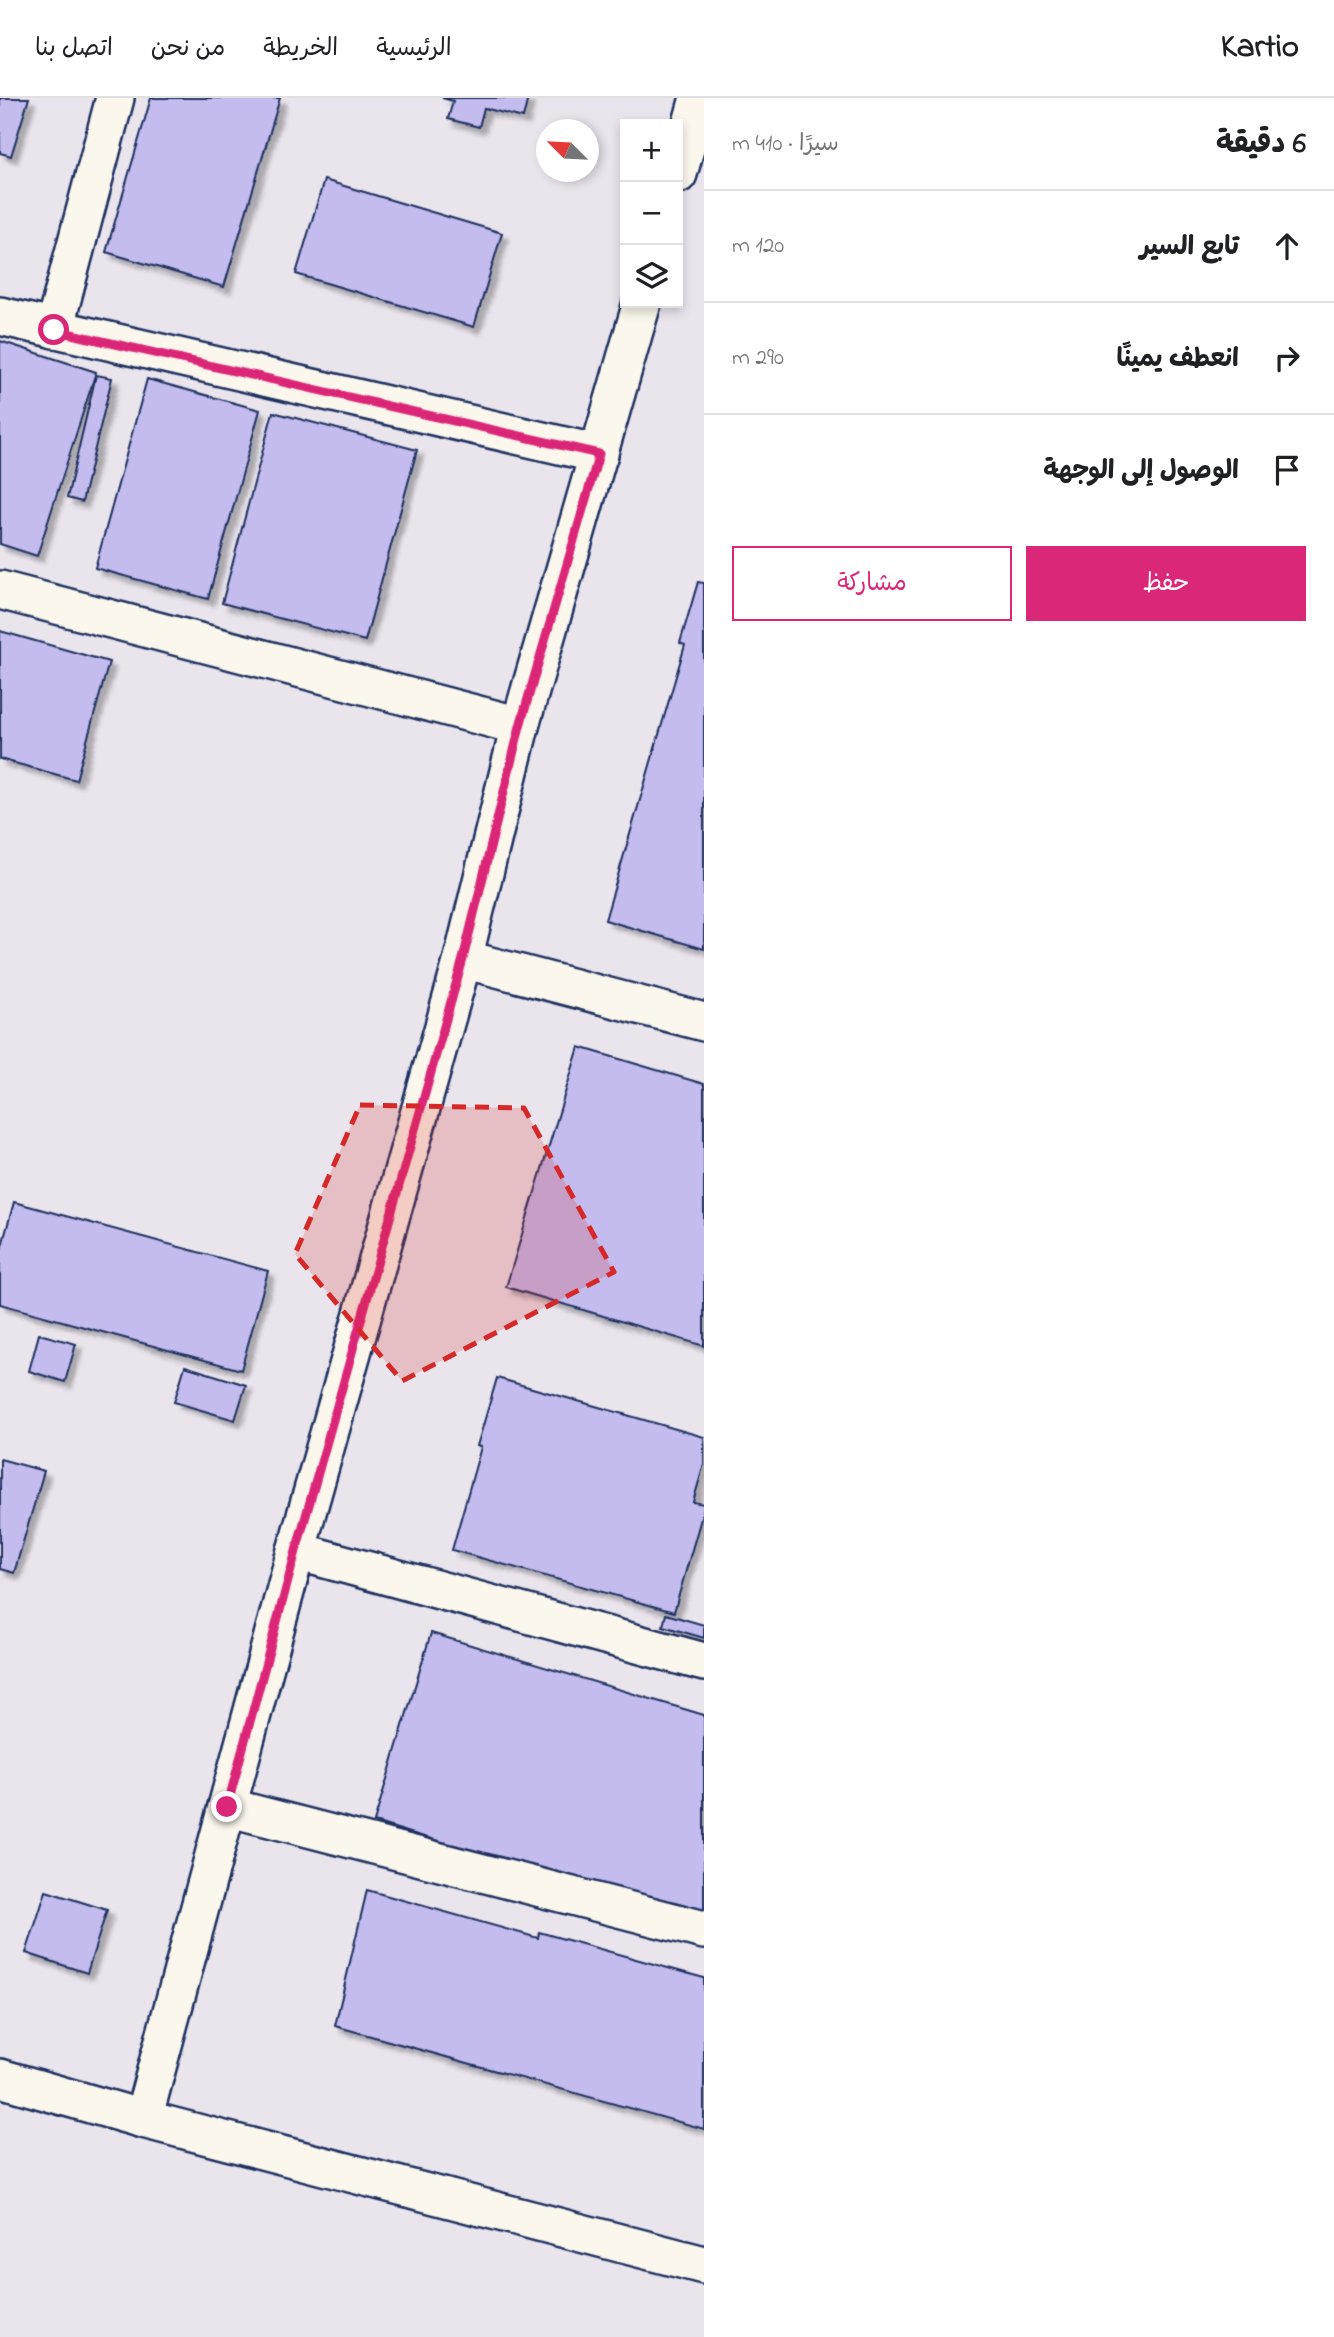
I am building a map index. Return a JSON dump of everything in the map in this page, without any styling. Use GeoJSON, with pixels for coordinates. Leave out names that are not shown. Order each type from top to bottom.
{"type":"FeatureCollection","features":[{"type":"Feature","properties":{"kind":"street"},"geometry":{"type":"LineString","coordinates":[[54,330],[114,98]]}},
{"type":"Feature","properties":{"kind":"street"},"geometry":{"type":"LineString","coordinates":[[683,156],[699,98]]}},
{"type":"Feature","properties":{"kind":"street"},"geometry":{"type":"LineString","coordinates":[[143,2119],[296,1551],[463,959],[520,726],[641,308]]}},
{"type":"Feature","properties":{"kind":"street"},"geometry":{"type":"LineString","coordinates":[[0,316],[599,454]]}},
{"type":"Feature","properties":{"kind":"street"},"geometry":{"type":"LineString","coordinates":[[0,590],[520,726]]}},
{"type":"Feature","properties":{"kind":"street"},"geometry":{"type":"LineString","coordinates":[[463,959],[704,1022]]}},
{"type":"Feature","properties":{"kind":"street"},"geometry":{"type":"LineString","coordinates":[[296,1551],[704,1662]]}},
{"type":"Feature","properties":{"kind":"street"},"geometry":{"type":"LineString","coordinates":[[227,1807],[704,1930]]}},
{"type":"Feature","properties":{"kind":"street"},"geometry":{"type":"LineString","coordinates":[[0,2078],[143,2119],[704,2265]]}},
{"type":"Feature","properties":{"kind":"highlighted area"},"geometry":{"type":"Polygon","coordinates":[[[360,1105],[524,1108],[614,1272],[402,1381],[295,1254],[360,1105]]]}},
{"type":"Feature","properties":{"kind":"building"},"geometry":{"type":"Polygon","coordinates":[[[0,98],[29,98],[11,156],[0,153],[0,98]]]}},
{"type":"Feature","properties":{"kind":"building"},"geometry":{"type":"Polygon","coordinates":[[[151,98],[280,98],[224,287],[106,252],[151,98]]]}},
{"type":"Feature","properties":{"kind":"building"},"geometry":{"type":"Polygon","coordinates":[[[442,98],[528,98],[523,118],[484,108],[479,127],[448,119],[453,101],[442,98]]]}},
{"type":"Feature","properties":{"kind":"building"},"geometry":{"type":"Polygon","coordinates":[[[324,180],[502,233],[474,327],[296,274],[324,180]]]}},
{"type":"Feature","properties":{"kind":"building"},"geometry":{"type":"Polygon","coordinates":[[[0,341],[96,372],[37,556],[0,544],[0,341]]]}},
{"type":"Feature","properties":{"kind":"building"},"geometry":{"type":"Polygon","coordinates":[[[96,375],[112,378],[82,502],[67,498],[96,375]]]}},
{"type":"Feature","properties":{"kind":"building"},"geometry":{"type":"Polygon","coordinates":[[[147,379],[260,410],[208,599],[95,568],[147,379]]]}},
{"type":"Feature","properties":{"kind":"building"},"geometry":{"type":"Polygon","coordinates":[[[273,412],[417,450],[365,641],[222,603],[273,412]]]}},
{"type":"Feature","properties":{"kind":"building"},"geometry":{"type":"Polygon","coordinates":[[[698,582],[704,583],[704,949],[605,920],[685,645],[680,643],[698,582]]]}},
{"type":"Feature","properties":{"kind":"building"},"geometry":{"type":"Polygon","coordinates":[[[0,631],[109,662],[76,780],[0,759],[0,631]]]}},
{"type":"Feature","properties":{"kind":"building"},"geometry":{"type":"Polygon","coordinates":[[[579,1047],[704,1084],[704,1346],[506,1287],[579,1047]]]}},
{"type":"Feature","properties":{"kind":"building"},"geometry":{"type":"Polygon","coordinates":[[[14,1202],[268,1271],[241,1370],[0,1304],[0,1253],[14,1202]]]}},
{"type":"Feature","properties":{"kind":"building"},"geometry":{"type":"Polygon","coordinates":[[[39,1334],[76,1344],[65,1382],[29,1371],[39,1334]]]}},
{"type":"Feature","properties":{"kind":"building"},"geometry":{"type":"Polygon","coordinates":[[[185,1366],[246,1385],[235,1420],[174,1402],[185,1366]]]}},
{"type":"Feature","properties":{"kind":"building"},"geometry":{"type":"Polygon","coordinates":[[[497,1378],[704,1437],[704,1464],[693,1502],[704,1504],[704,1508],[674,1612],[452,1550],[481,1447],[477,1446],[497,1378]]]}},
{"type":"Feature","properties":{"kind":"building"},"geometry":{"type":"Polygon","coordinates":[[[0,1459],[44,1471],[14,1573],[0,1569],[0,1459]]]}},
{"type":"Feature","properties":{"kind":"building"},"geometry":{"type":"Polygon","coordinates":[[[666,1614],[704,1625],[704,1638],[663,1626],[666,1614]]]}},
{"type":"Feature","properties":{"kind":"building"},"geometry":{"type":"Polygon","coordinates":[[[431,1633],[704,1715],[704,1921],[374,1822],[431,1633]]]}},
{"type":"Feature","properties":{"kind":"building"},"geometry":{"type":"Polygon","coordinates":[[[367,1890],[538,1938],[539,1932],[704,1978],[704,2129],[335,2026],[367,1890]]]}},
{"type":"Feature","properties":{"kind":"building"},"geometry":{"type":"Polygon","coordinates":[[[46,1891],[107,1910],[87,1973],[26,1953],[46,1891]]]}},
{"type":"Feature","properties":{"kind":"route"},"geometry":{"type":"LineString","coordinates":[[54,330],[599,454],[520,726],[463,959],[296,1551],[227,1807]]}}]}
